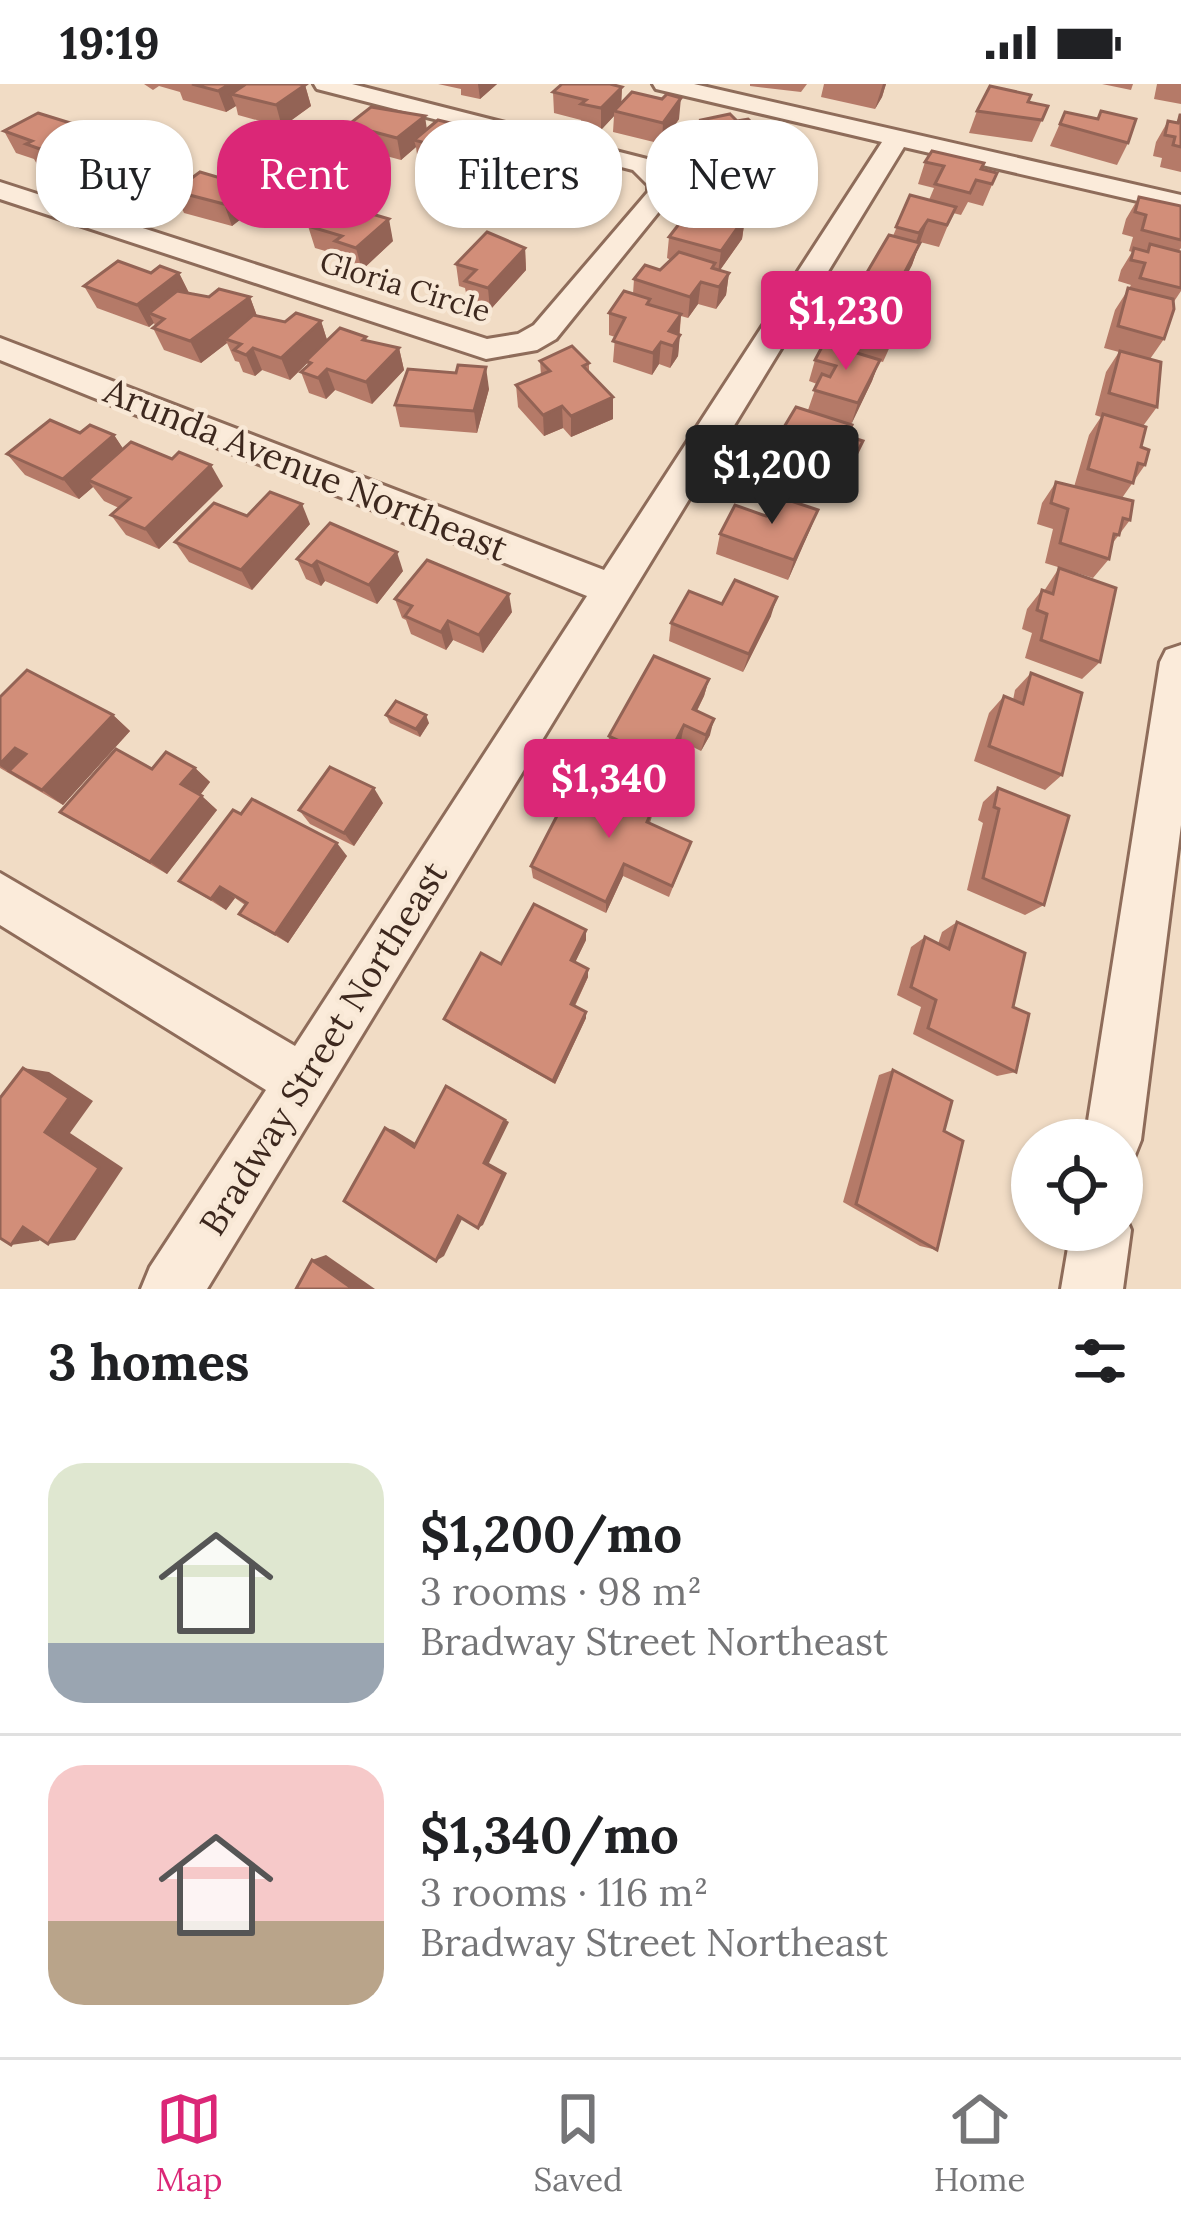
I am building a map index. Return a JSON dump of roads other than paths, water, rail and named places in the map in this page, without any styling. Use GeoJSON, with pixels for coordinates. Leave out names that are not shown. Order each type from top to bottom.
{"type":"FeatureCollection","features":[{"type":"Feature","properties":{"kind":"street","name":"Gloria Circle"},"geometry":{"type":"LineString","coordinates":[[0,190],[486,349],[526,343],[545,332],[661,193],[662,183],[642,165],[325,84]]}},
{"type":"Feature","properties":{"kind":"street"},"geometry":{"type":"LineString","coordinates":[[664,84],[1181,203]]}},
{"type":"Feature","properties":{"kind":"street","name":"Bradway Street Northeast"},"geometry":{"type":"LineString","coordinates":[[172,1289],[897,138]]}},
{"type":"Feature","properties":{"kind":"street","name":"Arunda Avenue Northeast"},"geometry":{"type":"LineString","coordinates":[[0,348],[613,590]]}},
{"type":"Feature","properties":{"kind":"street"},"geometry":{"type":"LineString","coordinates":[[1116,1119],[1181,662]]}},
{"type":"Feature","properties":{"kind":"street"},"geometry":{"type":"LineString","coordinates":[[0,897],[302,1081]]}},
{"type":"Feature","properties":{"kind":"street"},"geometry":{"type":"LineString","coordinates":[[1092,1289],[1098,1251]]}}]}
